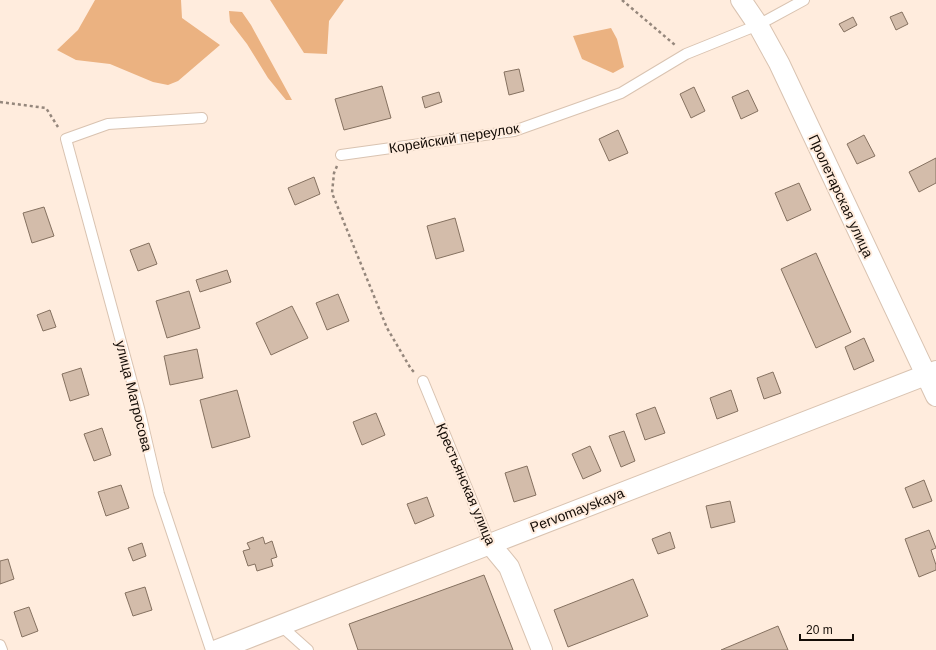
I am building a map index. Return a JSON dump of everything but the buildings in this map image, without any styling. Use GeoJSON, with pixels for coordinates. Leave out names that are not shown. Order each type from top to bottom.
{"type":"FeatureCollection","features":[{"type":"Feature","properties":{"kind":"street","name":"Пролетарская улица"},"geometry":{"type":"LineString","coordinates":[[741,0],[758,25],[778,63],[931,373],[936,396]]}},
{"type":"Feature","properties":{"kind":"street","name":"Pervomayskaya"},"geometry":{"type":"LineString","coordinates":[[217,650],[931,373]]}},
{"type":"Feature","properties":{"kind":"street","name":"Крестьянская улица"},"geometry":{"type":"LineString","coordinates":[[490,544],[509,567],[542,650]]}},
{"type":"Feature","properties":{"kind":"lane","name":"Корейский переулок"},"geometry":{"type":"LineString","coordinates":[[341,155],[514,131],[621,93],[686,54],[758,25],[804,0]]}},
{"type":"Feature","properties":{"kind":"lane"},"geometry":{"type":"LineString","coordinates":[[66,139],[108,124],[202,118]]}},
{"type":"Feature","properties":{"kind":"lane","name":"улица Матросова"},"geometry":{"type":"LineString","coordinates":[[66,139],[138,408],[159,494],[211,650]]}},
{"type":"Feature","properties":{"kind":"lane","name":"Крестьянская улица"},"geometry":{"type":"LineString","coordinates":[[423,381],[490,544]]}},
{"type":"Feature","properties":{"kind":"lane"},"geometry":{"type":"LineString","coordinates":[[280,626],[308,650]]}},
{"type":"Feature","properties":{"kind":"lane"},"geometry":{"type":"LineString","coordinates":[[0,645],[2,650]]}},
{"type":"Feature","properties":{"kind":"path"},"geometry":{"type":"LineString","coordinates":[[622,0],[686,54]]}},
{"type":"Feature","properties":{"kind":"path"},"geometry":{"type":"LineString","coordinates":[[0,102],[46,108],[66,139]]}},
{"type":"Feature","properties":{"kind":"path"},"geometry":{"type":"LineString","coordinates":[[341,155],[334,174],[332,193],[387,328],[410,369],[423,381]]}},
{"type":"Feature","properties":{"kind":"shaded area"},"geometry":{"type":"Polygon","coordinates":[[[95,0],[181,0],[182,18],[220,45],[178,81],[168,85],[153,82],[110,64],[76,60],[57,50],[78,30],[95,0]]]}},
{"type":"Feature","properties":{"kind":"shaded area"},"geometry":{"type":"Polygon","coordinates":[[[270,0],[344,0],[329,21],[327,54],[304,53],[270,0]]]}},
{"type":"Feature","properties":{"kind":"shaded area"},"geometry":{"type":"Polygon","coordinates":[[[229,11],[242,12],[251,25],[292,100],[286,100],[268,78],[247,44],[230,22],[229,11]]]}},
{"type":"Feature","properties":{"kind":"shaded area"},"geometry":{"type":"Polygon","coordinates":[[[611,28],[617,39],[624,67],[613,73],[582,59],[573,36],[611,28]]]}}]}
